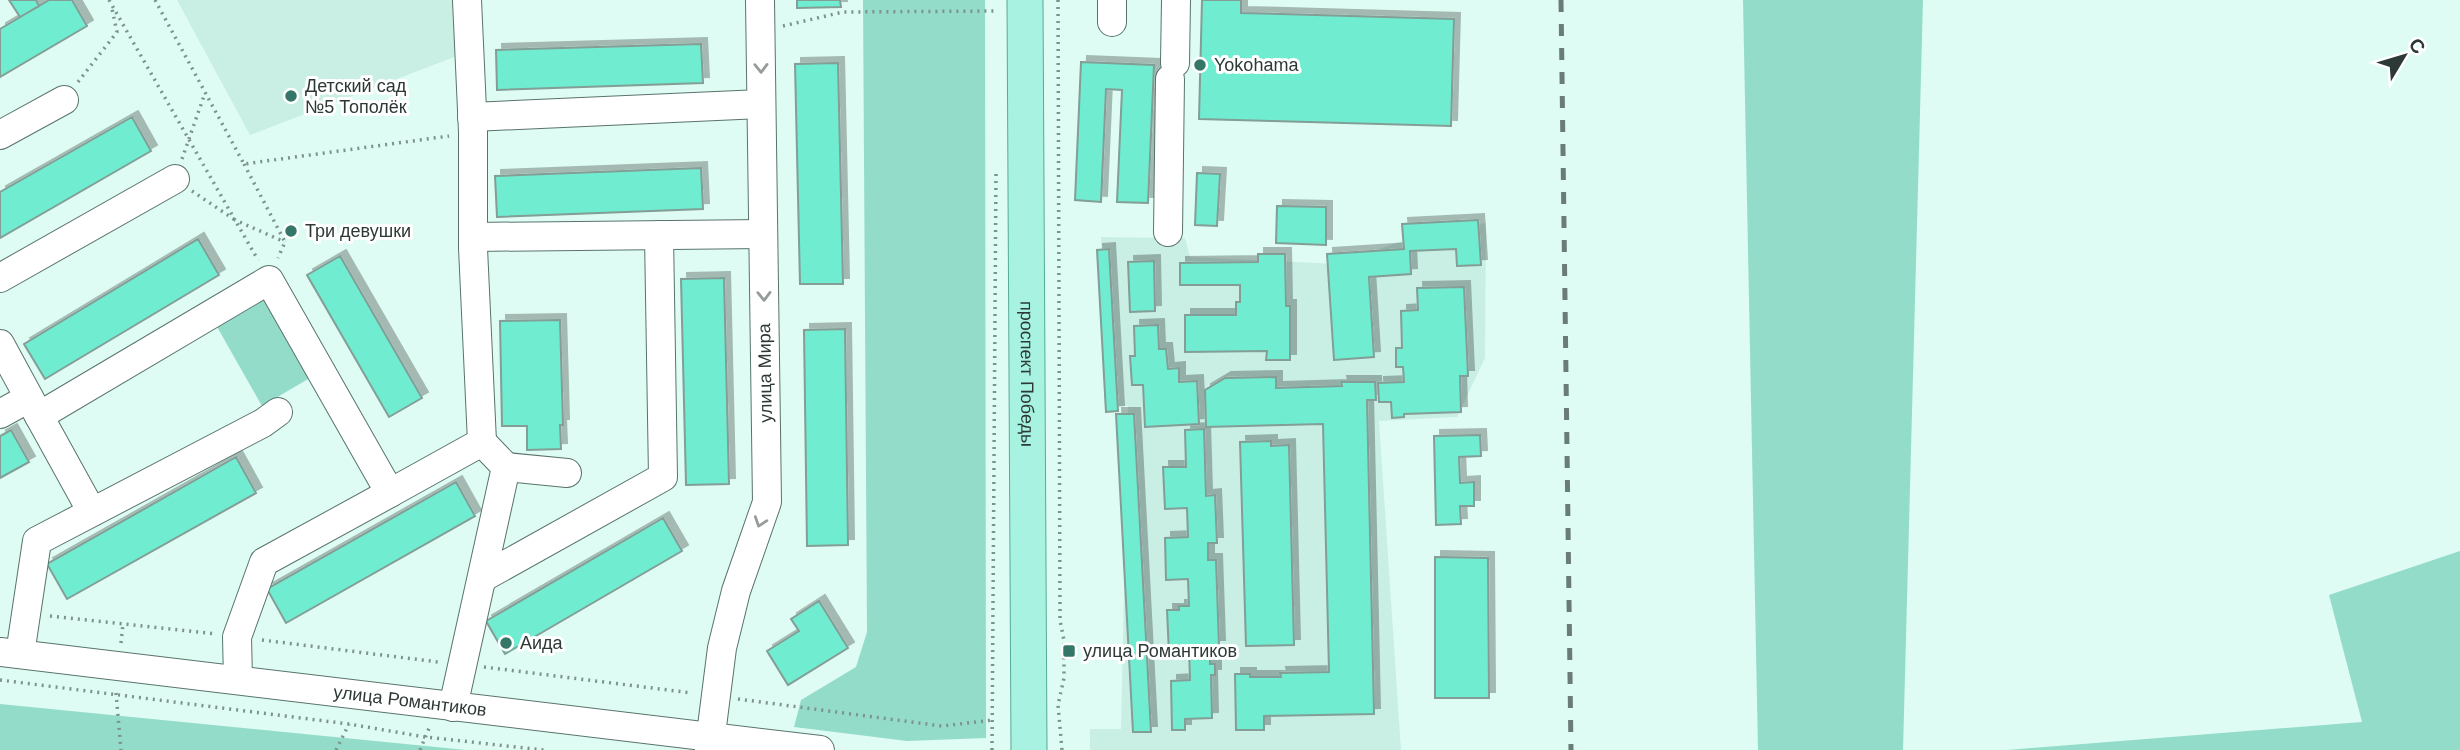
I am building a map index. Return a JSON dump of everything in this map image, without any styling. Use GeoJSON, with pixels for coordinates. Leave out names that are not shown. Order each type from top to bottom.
{"type":"FeatureCollection","features":[{"type":"Feature","properties":{"kind":"main road","name":"проспект Победы"},"geometry":{"type":"LineString","coordinates":[[1025,0],[1029,750]]}},
{"type":"Feature","properties":{"kind":"main road","name":"проспект Победы"},"geometry":{"type":"LineString","coordinates":[[1044,0],[1046,750]]}},
{"type":"Feature","properties":{"kind":"street"},"geometry":{"type":"LineString","coordinates":[[467,0],[482,442],[506,467],[568,473]]}},
{"type":"Feature","properties":{"kind":"street","name":"улица Мира"},"geometry":{"type":"LineString","coordinates":[[709,744],[722,648],[736,591],[767,502],[760,0]]}},
{"type":"Feature","properties":{"kind":"street"},"geometry":{"type":"LineString","coordinates":[[1168,232],[1176,0]]}},
{"type":"Feature","properties":{"kind":"street"},"geometry":{"type":"LineString","coordinates":[[0,135],[64,100]]}},
{"type":"Feature","properties":{"kind":"street"},"geometry":{"type":"LineString","coordinates":[[472,125],[761,104]]}},
{"type":"Feature","properties":{"kind":"street"},"geometry":{"type":"LineString","coordinates":[[0,278],[175,180]]}},
{"type":"Feature","properties":{"kind":"street"},"geometry":{"type":"LineString","coordinates":[[473,237],[764,234]]}},
{"type":"Feature","properties":{"kind":"street"},"geometry":{"type":"LineString","coordinates":[[482,578],[663,477],[659,235]]}},
{"type":"Feature","properties":{"kind":"street"},"geometry":{"type":"LineString","coordinates":[[0,414],[34,407],[269,280],[390,493]]}},
{"type":"Feature","properties":{"kind":"street"},"geometry":{"type":"LineString","coordinates":[[0,344],[92,512]]}},
{"type":"Feature","properties":{"kind":"street"},"geometry":{"type":"LineString","coordinates":[[10,653],[26,613],[37,541],[263,423],[278,412]]}},
{"type":"Feature","properties":{"kind":"street"},"geometry":{"type":"LineString","coordinates":[[238,680],[237,637],[264,562],[482,442]]}},
{"type":"Feature","properties":{"kind":"street"},"geometry":{"type":"LineString","coordinates":[[453,707],[506,467]]}},
{"type":"Feature","properties":{"kind":"street","name":"улица Романтиков"},"geometry":{"type":"LineString","coordinates":[[10,653],[453,707],[709,744],[820,750]]}},
{"type":"Feature","properties":{"kind":"path"},"geometry":{"type":"LineString","coordinates":[[155,0],[285,242]]}},
{"type":"Feature","properties":{"kind":"path"},"geometry":{"type":"LineString","coordinates":[[760,31],[843,12],[998,11],[998,0]]}},
{"type":"Feature","properties":{"kind":"path"},"geometry":{"type":"LineString","coordinates":[[1058,0],[1060,606],[1064,641],[1064,677],[1058,705],[1062,750]]}},
{"type":"Feature","properties":{"kind":"path"},"geometry":{"type":"LineString","coordinates":[[64,100],[117,32],[110,2]]}},
{"type":"Feature","properties":{"kind":"path"},"geometry":{"type":"LineString","coordinates":[[110,2],[269,280]]}},
{"type":"Feature","properties":{"kind":"path"},"geometry":{"type":"LineString","coordinates":[[205,93],[175,180],[234,220],[285,242]]}},
{"type":"Feature","properties":{"kind":"path"},"geometry":{"type":"LineString","coordinates":[[244,164],[472,125]]}},
{"type":"Feature","properties":{"kind":"path"},"geometry":{"type":"LineString","coordinates":[[992,750],[996,164]]}},
{"type":"Feature","properties":{"kind":"path"},"geometry":{"type":"LineString","coordinates":[[269,280],[285,242]]}},
{"type":"Feature","properties":{"kind":"path"},"geometry":{"type":"LineString","coordinates":[[26,613],[942,726],[993,720]]}},
{"type":"Feature","properties":{"kind":"path"},"geometry":{"type":"LineString","coordinates":[[0,680],[349,724],[425,737],[544,750]]}},
{"type":"Feature","properties":{"kind":"path"},"geometry":{"type":"LineString","coordinates":[[336,750],[365,696]]}},
{"type":"Feature","properties":{"kind":"shaded area","name":"Детский сад №5 Тополёк"},"geometry":{"type":"Polygon","coordinates":[[[177,0],[455,0],[457,56],[250,135],[177,0]]]}},
{"type":"Feature","properties":{"kind":"shaded area"},"geometry":{"type":"Polygon","coordinates":[[[1486,223],[1485,358],[1457,417],[1379,421],[1401,750],[1090,750],[1090,729],[1121,729],[1128,406],[1105,406],[1101,237],[1185,238],[1190,257],[1336,264],[1414,237],[1486,223]]]}},
{"type":"Feature","properties":{"kind":"green space"},"geometry":{"type":"Polygon","coordinates":[[[863,0],[985,0],[986,738],[907,741],[794,727],[801,700],[856,667],[867,632],[863,0]]]}},
{"type":"Feature","properties":{"kind":"green space"},"geometry":{"type":"Polygon","coordinates":[[[1743,0],[1923,0],[1903,750],[1758,750],[1743,0]]]}},
{"type":"Feature","properties":{"kind":"green space"},"geometry":{"type":"Polygon","coordinates":[[[269,294],[315,375],[262,406],[216,325],[269,294]]]}},
{"type":"Feature","properties":{"kind":"green space"},"geometry":{"type":"Polygon","coordinates":[[[2460,551],[2460,750],[2007,750],[2362,722],[2329,595],[2460,551]]]}},
{"type":"Feature","properties":{"kind":"green space"},"geometry":{"type":"Polygon","coordinates":[[[0,704],[466,750],[0,750],[0,704]]]}},
{"type":"Feature","properties":{"kind":"building"},"geometry":{"type":"Polygon","coordinates":[[[9,0],[36,0],[39,6],[20,17],[9,0]]]}},
{"type":"Feature","properties":{"kind":"building"},"geometry":{"type":"Polygon","coordinates":[[[49,0],[72,0],[87,26],[0,77],[0,29],[49,0]]]}},
{"type":"Feature","properties":{"kind":"building"},"geometry":{"type":"Polygon","coordinates":[[[797,0],[840,0],[841,7],[797,8],[797,0]]]}},
{"type":"Feature","properties":{"kind":"building"},"geometry":{"type":"Polygon","coordinates":[[[1202,0],[1241,0],[1241,13],[1454,19],[1451,126],[1199,119],[1202,0]]]}},
{"type":"Feature","properties":{"kind":"building"},"geometry":{"type":"Polygon","coordinates":[[[701,44],[703,83],[497,90],[496,50],[701,44]]]}},
{"type":"Feature","properties":{"kind":"building"},"geometry":{"type":"Polygon","coordinates":[[[1081,62],[1154,65],[1148,203],[1117,202],[1122,90],[1106,89],[1101,202],[1075,200],[1081,62]]]}},
{"type":"Feature","properties":{"kind":"building"},"geometry":{"type":"Polygon","coordinates":[[[838,63],[843,284],[800,284],[795,64],[838,63]]]}},
{"type":"Feature","properties":{"kind":"building"},"geometry":{"type":"Polygon","coordinates":[[[132,117],[151,151],[0,238],[0,192],[132,117]]]}},
{"type":"Feature","properties":{"kind":"building"},"geometry":{"type":"Polygon","coordinates":[[[701,168],[703,209],[497,217],[495,176],[701,168]]]}},
{"type":"Feature","properties":{"kind":"building"},"geometry":{"type":"Polygon","coordinates":[[[1197,173],[1220,174],[1217,226],[1195,225],[1197,173]]]}},
{"type":"Feature","properties":{"kind":"building"},"geometry":{"type":"Polygon","coordinates":[[[1277,206],[1326,207],[1326,245],[1276,243],[1277,206]]]}},
{"type":"Feature","properties":{"kind":"building"},"geometry":{"type":"Polygon","coordinates":[[[1478,220],[1481,265],[1457,266],[1456,249],[1410,251],[1411,274],[1369,277],[1374,357],[1334,360],[1327,254],[1404,249],[1402,224],[1478,220]]]}},
{"type":"Feature","properties":{"kind":"building"},"geometry":{"type":"Polygon","coordinates":[[[198,239],[219,275],[45,379],[24,344],[198,239]]]}},
{"type":"Feature","properties":{"kind":"building"},"geometry":{"type":"Polygon","coordinates":[[[1109,249],[1118,411],[1106,412],[1097,250],[1109,249]]]}},
{"type":"Feature","properties":{"kind":"building"},"geometry":{"type":"Polygon","coordinates":[[[1258,254],[1285,254],[1286,306],[1290,306],[1290,360],[1266,360],[1267,351],[1185,352],[1185,315],[1236,315],[1236,302],[1240,302],[1240,285],[1180,285],[1180,263],[1258,262],[1258,254]]]}},
{"type":"Feature","properties":{"kind":"building"},"geometry":{"type":"Polygon","coordinates":[[[340,256],[422,398],[389,417],[307,275],[340,256]]]}},
{"type":"Feature","properties":{"kind":"building"},"geometry":{"type":"Polygon","coordinates":[[[1154,261],[1155,311],[1130,312],[1128,262],[1154,261]]]}},
{"type":"Feature","properties":{"kind":"building"},"geometry":{"type":"Polygon","coordinates":[[[724,278],[729,484],[686,485],[681,279],[724,278]]]}},
{"type":"Feature","properties":{"kind":"building"},"geometry":{"type":"Polygon","coordinates":[[[1464,287],[1468,376],[1460,376],[1461,412],[1404,414],[1404,417],[1392,418],[1391,402],[1379,402],[1378,383],[1404,382],[1403,367],[1396,367],[1396,348],[1402,348],[1401,311],[1418,310],[1417,288],[1464,287]]]}},
{"type":"Feature","properties":{"kind":"building"},"geometry":{"type":"Polygon","coordinates":[[[560,320],[563,425],[560,425],[561,449],[527,450],[527,426],[502,426],[500,321],[560,320]]]}},
{"type":"Feature","properties":{"kind":"building"},"geometry":{"type":"Polygon","coordinates":[[[1158,325],[1159,349],[1166,349],[1168,369],[1179,368],[1179,382],[1197,381],[1199,424],[1145,427],[1143,385],[1132,385],[1130,356],[1135,356],[1134,326],[1158,325]]]}},
{"type":"Feature","properties":{"kind":"building"},"geometry":{"type":"Polygon","coordinates":[[[845,329],[848,545],[807,546],[804,330],[845,329]]]}},
{"type":"Feature","properties":{"kind":"building"},"geometry":{"type":"Polygon","coordinates":[[[1276,377],[1276,388],[1375,382],[1376,400],[1367,400],[1374,714],[1264,716],[1264,730],[1236,730],[1235,674],[1281,677],[1280,673],[1329,672],[1323,424],[1206,427],[1205,390],[1225,378],[1276,377]]]}},
{"type":"Feature","properties":{"kind":"building"},"geometry":{"type":"Polygon","coordinates":[[[1116,414],[1134,414],[1151,732],[1133,732],[1116,414]]]}},
{"type":"Feature","properties":{"kind":"building"},"geometry":{"type":"Polygon","coordinates":[[[1204,429],[1206,496],[1215,495],[1217,543],[1208,543],[1208,560],[1216,560],[1219,646],[1210,646],[1210,664],[1215,664],[1215,675],[1211,675],[1212,718],[1185,719],[1185,730],[1172,730],[1171,681],[1190,680],[1189,648],[1180,649],[1180,654],[1169,654],[1167,610],[1179,610],[1179,606],[1189,606],[1188,579],[1166,580],[1165,538],[1188,537],[1187,508],[1165,509],[1163,467],[1186,467],[1185,430],[1204,429]]]}},
{"type":"Feature","properties":{"kind":"building"},"geometry":{"type":"Polygon","coordinates":[[[11,430],[29,462],[0,478],[0,436],[11,430]]]}},
{"type":"Feature","properties":{"kind":"building"},"geometry":{"type":"Polygon","coordinates":[[[1480,435],[1481,456],[1459,457],[1460,483],[1474,482],[1474,506],[1460,506],[1461,524],[1436,525],[1434,436],[1480,435]]]}},
{"type":"Feature","properties":{"kind":"building"},"geometry":{"type":"Polygon","coordinates":[[[1271,441],[1271,446],[1289,445],[1294,645],[1246,646],[1240,442],[1271,441]]]}},
{"type":"Feature","properties":{"kind":"building"},"geometry":{"type":"Polygon","coordinates":[[[236,457],[256,493],[67,599],[47,564],[236,457]]]}},
{"type":"Feature","properties":{"kind":"building"},"geometry":{"type":"Polygon","coordinates":[[[456,482],[475,516],[286,623],[267,589],[456,482]]]}},
{"type":"Feature","properties":{"kind":"building"},"geometry":{"type":"Polygon","coordinates":[[[663,518],[682,551],[505,654],[486,621],[663,518]]]}},
{"type":"Feature","properties":{"kind":"building"},"geometry":{"type":"Polygon","coordinates":[[[1435,557],[1488,558],[1489,698],[1435,698],[1435,557]]]}},
{"type":"Feature","properties":{"kind":"building"},"geometry":{"type":"Polygon","coordinates":[[[819,601],[848,648],[788,685],[767,651],[799,631],[791,619],[819,601]]]}},
{"type":"Feature","properties":{"kind":"railway"},"geometry":{"type":"LineString","coordinates":[[1561,0],[1571,750]]}},
{"type":"Feature","properties":{"kind":"place","name":"Yokohama"},"geometry":{"type":"Point","coordinates":[1200,65]}},
{"type":"Feature","properties":{"kind":"place","name":"Детский сад №5 Тополёк"},"geometry":{"type":"Point","coordinates":[291,96]}},
{"type":"Feature","properties":{"kind":"place","name":"Три девушки"},"geometry":{"type":"Point","coordinates":[291,231]}},
{"type":"Feature","properties":{"kind":"place","name":"Аида"},"geometry":{"type":"Point","coordinates":[506,643]}},
{"type":"Feature","properties":{"kind":"place","name":"улица Романтиков"},"geometry":{"type":"Point","coordinates":[1069,651]}}]}
